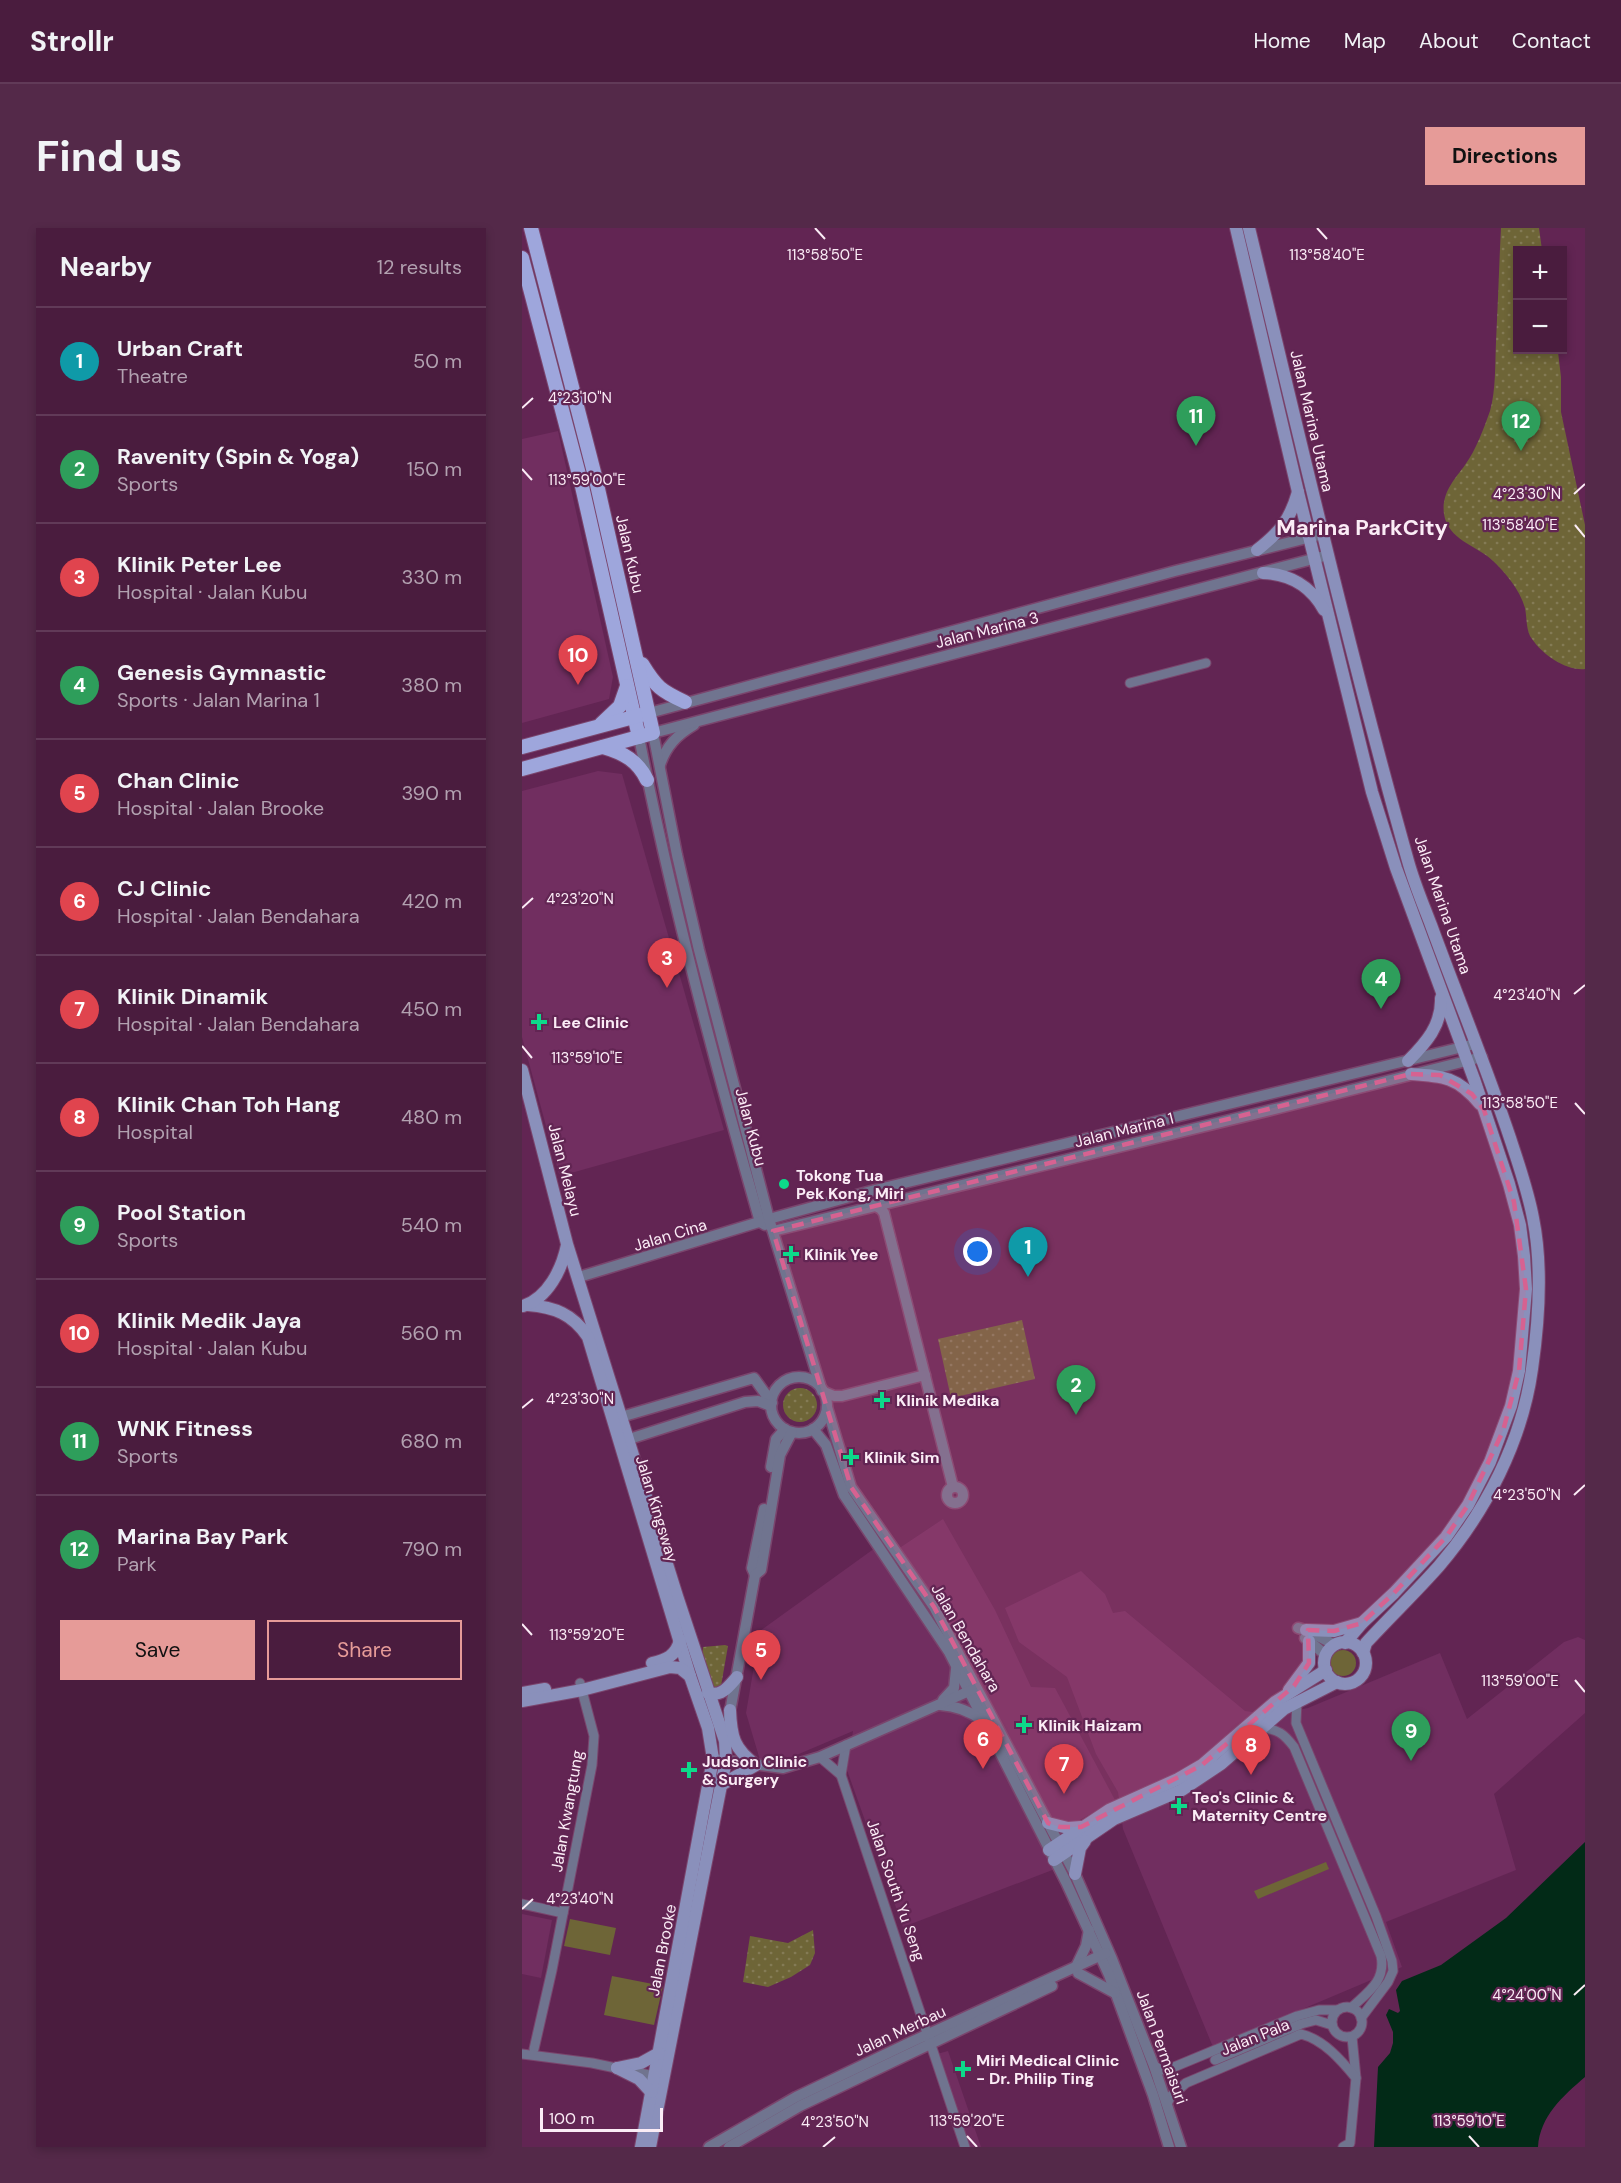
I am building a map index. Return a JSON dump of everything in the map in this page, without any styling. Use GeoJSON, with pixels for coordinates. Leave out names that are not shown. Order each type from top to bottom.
{"type":"FeatureCollection","features":[{"type":"Feature","properties":{"kind":"main road","name":"Jalan Kubu"},"geometry":{"type":"LineString","coordinates":[[531,228],[596,480],[653,733]]}},
{"type":"Feature","properties":{"kind":"main road","name":"Jalan Marina Utama"},"geometry":{"type":"LineString","coordinates":[[1236,228],[1372,792],[1396,868],[1484,1110],[1514,1202],[1524,1256],[1526,1288],[1519,1371],[1511,1406],[1490,1462],[1468,1505],[1452,1529],[1428,1558],[1341,1644]]}},
{"type":"Feature","properties":{"kind":"main road","name":"Jalan Marina Utama"},"geometry":{"type":"LineString","coordinates":[[1249,228],[1328,555],[1409,866],[1482,1057],[1523,1179],[1534,1221],[1539,1289],[1532,1374],[1511,1446],[1479,1512],[1438,1567],[1366,1643],[1363,1653]]}},
{"type":"Feature","properties":{"kind":"main road","name":"Jalan Kubu"},"geometry":{"type":"LineString","coordinates":[[522,258],[581,482],[639,737]]}},
{"type":"Feature","properties":{"kind":"main road"},"geometry":{"type":"LineString","coordinates":[[1257,550],[1276,535],[1285,524],[1295,505],[1298,492]]}},
{"type":"Feature","properties":{"kind":"main road"},"geometry":{"type":"LineString","coordinates":[[1263,573],[1279,574],[1302,584],[1319,601],[1332,624]]}},
{"type":"Feature","properties":{"kind":"main road"},"geometry":{"type":"LineString","coordinates":[[636,654],[656,686],[663,692],[685,702]]}},
{"type":"Feature","properties":{"kind":"main road"},"geometry":{"type":"LineString","coordinates":[[597,727],[620,706],[627,684]]}},
{"type":"Feature","properties":{"kind":"main road"},"geometry":{"type":"LineString","coordinates":[[522,747],[649,713]]}},
{"type":"Feature","properties":{"kind":"main road"},"geometry":{"type":"LineString","coordinates":[[522,769],[653,733]]}},
{"type":"Feature","properties":{"kind":"main road"},"geometry":{"type":"LineString","coordinates":[[603,746],[632,759],[641,768],[647,780]]}},
{"type":"Feature","properties":{"kind":"main road"},"geometry":{"type":"LineString","coordinates":[[1408,1061],[1434,1030],[1441,1007],[1441,992]]}},
{"type":"Feature","properties":{"kind":"main road","name":"Jalan Melayu"},"geometry":{"type":"LineString","coordinates":[[522,1070],[567,1244],[579,1277]]}},
{"type":"Feature","properties":{"kind":"main road"},"geometry":{"type":"LineString","coordinates":[[1411,1074],[1440,1076],[1453,1080],[1472,1094],[1484,1110]]}},
{"type":"Feature","properties":{"kind":"main road"},"geometry":{"type":"LineString","coordinates":[[525,1306],[543,1292],[559,1272],[564,1263],[567,1244]]}},
{"type":"Feature","properties":{"kind":"main road","name":"Jalan Kingsway"},"geometry":{"type":"LineString","coordinates":[[579,1277],[690,1676],[720,1760]]}},
{"type":"Feature","properties":{"kind":"main road","name":"Jalan Kingsway"},"geometry":{"type":"LineString","coordinates":[[525,1306],[560,1311],[583,1329],[588,1337],[617,1418]]}},
{"type":"Feature","properties":{"kind":"main road","name":"Jalan Kingsway"},"geometry":{"type":"LineString","coordinates":[[624,1441],[725,1741]]}},
{"type":"Feature","properties":{"kind":"main road"},"geometry":{"type":"LineString","coordinates":[[1057,1852],[1121,1803],[1178,1779],[1202,1765],[1294,1686],[1309,1663],[1308,1636],[1362,1623]]}},
{"type":"Feature","properties":{"kind":"main road"},"geometry":{"type":"LineString","coordinates":[[522,1693],[581,1687],[667,1659],[676,1650],[680,1640]]}},
{"type":"Feature","properties":{"kind":"main road"},"geometry":{"type":"LineString","coordinates":[[1341,1644],[1358,1647],[1363,1653],[1366,1665],[1360,1677],[1350,1683],[1332,1680],[1326,1670],[1326,1655],[1341,1644]]}},
{"type":"Feature","properties":{"kind":"main road"},"geometry":{"type":"LineString","coordinates":[[522,1701],[670,1667],[680,1668],[690,1676]]}},
{"type":"Feature","properties":{"kind":"main road"},"geometry":{"type":"LineString","coordinates":[[1275,1702],[1326,1670]]}},
{"type":"Feature","properties":{"kind":"main road"},"geometry":{"type":"LineString","coordinates":[[708,1693],[714,1695],[723,1692],[736,1677]]}},
{"type":"Feature","properties":{"kind":"main road"},"geometry":{"type":"LineString","coordinates":[[1048,1823],[1084,1832],[1200,1784],[1284,1709],[1337,1682]]}},
{"type":"Feature","properties":{"kind":"main road"},"geometry":{"type":"LineString","coordinates":[[720,1785],[756,1765],[743,1756],[735,1744],[730,1726],[730,1710]]}},
{"type":"Feature","properties":{"kind":"main road"},"geometry":{"type":"LineString","coordinates":[[720,1760],[725,1741]]}},
{"type":"Feature","properties":{"kind":"main road","name":"Jalan Brooke"},"geometry":{"type":"LineString","coordinates":[[650,2147],[659,2077],[720,1785],[720,1760]]}},
{"type":"Feature","properties":{"kind":"main road","name":"Jalan Brooke"},"geometry":{"type":"LineString","coordinates":[[641,2147],[651,2092],[659,2077],[659,2053],[720,1760]]}},
{"type":"Feature","properties":{"kind":"main road"},"geometry":{"type":"LineString","coordinates":[[1075,1874],[1084,1832]]}},
{"type":"Feature","properties":{"kind":"main road"},"geometry":{"type":"LineString","coordinates":[[617,2067],[641,2063],[659,2053]]}},
{"type":"Feature","properties":{"kind":"main road"},"geometry":{"type":"LineString","coordinates":[[617,2067],[639,2079],[651,2092]]}},
{"type":"Feature","properties":{"kind":"street","name":"Jalan Marina 3"},"geometry":{"type":"LineString","coordinates":[[649,713],[1323,534]]}},
{"type":"Feature","properties":{"kind":"street","name":"Jalan Marina 3"},"geometry":{"type":"LineString","coordinates":[[653,733],[1328,555]]}},
{"type":"Feature","properties":{"kind":"street"},"geometry":{"type":"LineString","coordinates":[[1130,683],[1206,663]]}},
{"type":"Feature","properties":{"kind":"street"},"geometry":{"type":"LineString","coordinates":[[660,768],[664,753],[670,744],[686,730],[707,717]]}},
{"type":"Feature","properties":{"kind":"street","name":"Jalan Kubu"},"geometry":{"type":"LineString","coordinates":[[653,733],[676,855],[765,1220]]}},
{"type":"Feature","properties":{"kind":"street","name":"Jalan Kubu"},"geometry":{"type":"LineString","coordinates":[[639,737],[688,952],[765,1220]]}},
{"type":"Feature","properties":{"kind":"street","name":"Jalan Marina 1"},"geometry":{"type":"LineString","coordinates":[[765,1220],[871,1191],[1477,1044]]}},
{"type":"Feature","properties":{"kind":"street","name":"Jalan Marina 1"},"geometry":{"type":"LineString","coordinates":[[773,1231],[1482,1057]]}},
{"type":"Feature","properties":{"kind":"street"},"geometry":{"type":"LineString","coordinates":[[874,1205],[884,1213],[953,1487]]}},
{"type":"Feature","properties":{"kind":"street"},"geometry":{"type":"LineString","coordinates":[[617,1418],[754,1378],[771,1405],[775,1419],[788,1431],[799,1433],[813,1429],[820,1423],[827,1407],[773,1231],[765,1220]]}},
{"type":"Feature","properties":{"kind":"street","name":"Jalan Cina"},"geometry":{"type":"LineString","coordinates":[[579,1277],[765,1220]]}},
{"type":"Feature","properties":{"kind":"street"},"geometry":{"type":"LineString","coordinates":[[771,1405],[778,1387],[790,1379],[804,1378],[834,1396],[842,1396],[925,1375]]}},
{"type":"Feature","properties":{"kind":"street"},"geometry":{"type":"LineString","coordinates":[[624,1441],[746,1402],[758,1401],[771,1405]]}},
{"type":"Feature","properties":{"kind":"street","name":"Jalan Bendahara"},"geometry":{"type":"LineString","coordinates":[[827,1407],[851,1487],[934,1607],[974,1689],[1048,1823],[1057,1852],[1089,1930],[1106,1957]]}},
{"type":"Feature","properties":{"kind":"street","name":"Jalan Bendahara"},"geometry":{"type":"LineString","coordinates":[[813,1429],[826,1445],[844,1495],[974,1689],[986,1723],[1057,1852],[1075,1874],[1106,1957]]}},
{"type":"Feature","properties":{"kind":"street"},"geometry":{"type":"LineString","coordinates":[[725,1741],[755,1575],[752,1568],[776,1439],[788,1431]]}},
{"type":"Feature","properties":{"kind":"street"},"geometry":{"type":"LineString","coordinates":[[1308,1636],[1341,1644]]}},
{"type":"Feature","properties":{"kind":"street"},"geometry":{"type":"LineString","coordinates":[[1308,1636],[1326,1655]]}},
{"type":"Feature","properties":{"kind":"street"},"geometry":{"type":"LineString","coordinates":[[939,1705],[954,1688],[956,1665]]}},
{"type":"Feature","properties":{"kind":"street","name":"Jalan Kwangtung"},"geometry":{"type":"LineString","coordinates":[[534,2049],[585,1805],[594,1748],[594,1736],[581,1687]]}},
{"type":"Feature","properties":{"kind":"street"},"geometry":{"type":"LineString","coordinates":[[720,1760],[783,1768],[820,1757],[974,1689]]}},
{"type":"Feature","properties":{"kind":"street"},"geometry":{"type":"LineString","coordinates":[[1297,1701],[1296,1723],[1376,1916],[1392,1961],[1393,1971],[1388,1982],[1362,2018],[1359,2031],[1352,2037],[1337,2034],[1332,2025],[1337,2010]]}},
{"type":"Feature","properties":{"kind":"street"},"geometry":{"type":"LineString","coordinates":[[939,1705],[972,1712],[986,1723]]}},
{"type":"Feature","properties":{"kind":"street"},"geometry":{"type":"LineString","coordinates":[[1262,1728],[1275,1729],[1284,1734],[1294,1747],[1380,1956],[1383,1969],[1379,1978],[1351,2008]]}},
{"type":"Feature","properties":{"kind":"street","name":"Jalan South Yu Seng"},"geometry":{"type":"LineString","coordinates":[[846,1745],[842,1775],[965,2147]]}},
{"type":"Feature","properties":{"kind":"street"},"geometry":{"type":"LineString","coordinates":[[820,1757],[842,1775]]}},
{"type":"Feature","properties":{"kind":"street"},"geometry":{"type":"LineString","coordinates":[[522,1904],[563,1913]]}},
{"type":"Feature","properties":{"kind":"street"},"geometry":{"type":"LineString","coordinates":[[1089,1930],[1077,1970],[1115,1993]]}},
{"type":"Feature","properties":{"kind":"street","name":"Jalan Merbau"},"geometry":{"type":"LineString","coordinates":[[709,2147],[796,2097],[1106,1957]]}},
{"type":"Feature","properties":{"kind":"street","name":"Jalan Permaisuri"},"geometry":{"type":"LineString","coordinates":[[1106,1957],[1115,1993],[1153,2095],[1169,2147]]}},
{"type":"Feature","properties":{"kind":"street","name":"Jalan Permaisuri"},"geometry":{"type":"LineString","coordinates":[[1106,1957],[1154,2066],[1181,2147]]}},
{"type":"Feature","properties":{"kind":"street"},"geometry":{"type":"LineString","coordinates":[[1167,2104],[1171,2096],[1215,2060],[1319,2010],[1337,2010],[1346,2007],[1359,2013],[1362,2018]]}},
{"type":"Feature","properties":{"kind":"street"},"geometry":{"type":"LineString","coordinates":[[1299,2020],[1316,2020],[1332,2025]]}},
{"type":"Feature","properties":{"kind":"street","name":"Jalan Pala"},"geometry":{"type":"LineString","coordinates":[[1215,2060],[1301,2034],[1315,2038],[1356,2078]]}},
{"type":"Feature","properties":{"kind":"street"},"geometry":{"type":"LineString","coordinates":[[1346,2145],[1356,2078],[1352,2037]]}},
{"type":"Feature","properties":{"kind":"street","name":"Jalan Merbau"},"geometry":{"type":"LineString","coordinates":[[729,2147],[800,2106],[928,2039]]}},
{"type":"Feature","properties":{"kind":"street"},"geometry":{"type":"LineString","coordinates":[[522,2048],[534,2049],[567,2059]]}},
{"type":"Feature","properties":{"kind":"street"},"geometry":{"type":"LineString","coordinates":[[522,2054],[534,2049]]}},
{"type":"Feature","properties":{"kind":"street"},"geometry":{"type":"LineString","coordinates":[[534,2049],[542,2056],[550,2058]]}},
{"type":"Feature","properties":{"kind":"street"},"geometry":{"type":"LineString","coordinates":[[522,2054],[617,2067],[659,2077]]}},
{"type":"Feature","properties":{"kind":"street"},"geometry":{"type":"LineString","coordinates":[[1154,2066],[1163,2070],[1215,2060]]}},
{"type":"Feature","properties":{"kind":"street"},"geometry":{"type":"LineString","coordinates":[[1173,2067],[1186,2083]]}},
{"type":"Feature","properties":{"kind":"highlighted area"},"geometry":{"type":"Polygon","coordinates":[[[1411,1074],[1440,1075],[1472,1094],[1484,1110],[1514,1202],[1526,1289],[1519,1371],[1503,1431],[1468,1505],[1446,1537],[1394,1593],[1362,1623],[1334,1631],[1308,1630],[1309,1663],[1294,1686],[1202,1765],[1081,1827],[1060,1827],[1048,1823],[934,1607],[851,1487],[773,1231],[1411,1074]]]}},
{"type":"Feature","properties":{"kind":"shaded area"},"geometry":{"type":"Polygon","coordinates":[[[1501,228],[1539,228],[1541,246],[1513,246],[1513,354],[1558,354],[1561,412],[1585,525],[1585,669],[1570,667],[1555,661],[1537,645],[1529,633],[1523,601],[1512,582],[1492,560],[1451,530],[1444,514],[1447,493],[1469,459],[1488,418],[1495,377],[1501,228]]]}},
{"type":"Feature","properties":{"kind":"shaded area"},"geometry":{"type":"Polygon","coordinates":[[[558,431],[613,677],[609,699],[522,723],[522,439],[558,431]]]}},
{"type":"Feature","properties":{"kind":"shaded area"},"geometry":{"type":"Polygon","coordinates":[[[598,771],[622,774],[724,1130],[564,1175],[559,1174],[522,1037],[522,791],[598,771]]]}},
{"type":"Feature","properties":{"kind":"shaded area"},"geometry":{"type":"Polygon","coordinates":[[[1022,1320],[1035,1379],[951,1398],[938,1339],[1022,1320]]]}},
{"type":"Feature","properties":{"kind":"shaded area"},"geometry":{"type":"Polygon","coordinates":[[[800,1388],[812,1393],[817,1405],[812,1417],[800,1422],[788,1417],[783,1405],[788,1393],[800,1388]]]}},
{"type":"Feature","properties":{"kind":"shaded area"},"geometry":{"type":"Polygon","coordinates":[[[943,1519],[995,1610],[1031,1687],[1055,1688],[1115,1800],[1041,1842],[1055,1869],[903,1927],[847,1770],[853,1731],[780,1762],[760,1760],[746,1713],[760,1631],[875,1548],[883,1559],[943,1519]]]}},
{"type":"Feature","properties":{"kind":"shaded area"},"geometry":{"type":"Polygon","coordinates":[[[1081,1571],[1105,1594],[1113,1613],[1125,1611],[1245,1711],[1273,1715],[1308,1708],[1440,1653],[1467,1719],[1564,1642],[1578,1637],[1585,1640],[1585,1713],[1494,1794],[1516,1870],[1386,1922],[1402,1967],[1213,2047],[1123,1829],[1118,1792],[1096,1754],[1067,1677],[1019,1642],[1005,1608],[1081,1571]]]}},
{"type":"Feature","properties":{"kind":"shaded area"},"geometry":{"type":"Polygon","coordinates":[[[728,1646],[721,1686],[713,1688],[702,1657],[703,1647],[728,1646]]]}},
{"type":"Feature","properties":{"kind":"shaded area"},"geometry":{"type":"Polygon","coordinates":[[[1343,1650],[1352,1654],[1356,1663],[1352,1672],[1343,1676],[1334,1672],[1330,1663],[1334,1654],[1343,1650]]]}},
{"type":"Feature","properties":{"kind":"shaded area"},"geometry":{"type":"Polygon","coordinates":[[[1585,1842],[1585,2077],[1561,2099],[1548,2116],[1538,2147],[1374,2147],[1378,2067],[1390,2053],[1393,2043],[1393,2032],[1386,2015],[1389,2009],[1398,2013],[1400,2011],[1396,1990],[1402,1981],[1441,1965],[1506,1918],[1585,1842]]]}},
{"type":"Feature","properties":{"kind":"shaded area"},"geometry":{"type":"Polygon","coordinates":[[[1326,1862],[1329,1869],[1258,1899],[1254,1891],[1326,1862]]]}},
{"type":"Feature","properties":{"kind":"shaded area"},"geometry":{"type":"Polygon","coordinates":[[[522,1914],[552,1920],[541,1978],[522,1974],[522,1914]]]}},
{"type":"Feature","properties":{"kind":"shaded area"},"geometry":{"type":"Polygon","coordinates":[[[570,1919],[616,1928],[610,1955],[564,1946],[570,1919]]]}},
{"type":"Feature","properties":{"kind":"shaded area"},"geometry":{"type":"Polygon","coordinates":[[[813,1930],[815,1953],[810,1965],[791,1977],[768,1987],[743,1982],[750,1936],[788,1943],[813,1930]]]}},
{"type":"Feature","properties":{"kind":"shaded area"},"geometry":{"type":"Polygon","coordinates":[[[612,1976],[663,1986],[654,2025],[604,2015],[612,1976]]]}},
{"type":"Feature","properties":{"kind":"shaded area"},"geometry":{"type":"Polygon","coordinates":[[[948,2051],[981,2147],[969,2147],[937,2054],[948,2051]]]}},
{"type":"Feature","properties":{"kind":"place","name":"WNK Fitness"},"geometry":{"type":"Point","coordinates":[1196,446]}},
{"type":"Feature","properties":{"kind":"place","name":"Marina Bay Park"},"geometry":{"type":"Point","coordinates":[1521,451]}},
{"type":"Feature","properties":{"kind":"place","name":"Klinik Medik Jaya"},"geometry":{"type":"Point","coordinates":[578,685]}},
{"type":"Feature","properties":{"kind":"place","name":"Klinik Peter Lee"},"geometry":{"type":"Point","coordinates":[667,988]}},
{"type":"Feature","properties":{"kind":"place","name":"Genesis Gymnastic"},"geometry":{"type":"Point","coordinates":[1381,1009]}},
{"type":"Feature","properties":{"kind":"place","name":"Lee Clinic"},"geometry":{"type":"Point","coordinates":[539,1022]}},
{"type":"Feature","properties":{"kind":"place","name":"Tokong Tua Pek Kong, Miri"},"geometry":{"type":"Point","coordinates":[784,1184]}},
{"type":"Feature","properties":{"kind":"place","name":"Klinik Yee"},"geometry":{"type":"Point","coordinates":[791,1254]}},
{"type":"Feature","properties":{"kind":"place","name":"Urban Craft"},"geometry":{"type":"Point","coordinates":[1028,1277]}},
{"type":"Feature","properties":{"kind":"place","name":"Klinik Medika"},"geometry":{"type":"Point","coordinates":[882,1400]}},
{"type":"Feature","properties":{"kind":"place","name":"Ravenity (Spin & Yoga)"},"geometry":{"type":"Point","coordinates":[1076,1415]}},
{"type":"Feature","properties":{"kind":"place","name":"Klinik Sim"},"geometry":{"type":"Point","coordinates":[851,1457]}},
{"type":"Feature","properties":{"kind":"place","name":"Chan Clinic"},"geometry":{"type":"Point","coordinates":[761,1680]}},
{"type":"Feature","properties":{"kind":"place","name":"Klinik Haizam"},"geometry":{"type":"Point","coordinates":[1024,1725]}},
{"type":"Feature","properties":{"kind":"place","name":"Pool Station"},"geometry":{"type":"Point","coordinates":[1411,1761]}},
{"type":"Feature","properties":{"kind":"place","name":"CJ Clinic"},"geometry":{"type":"Point","coordinates":[983,1769]}},
{"type":"Feature","properties":{"kind":"place","name":"Judson Clinic & Surgery"},"geometry":{"type":"Point","coordinates":[689,1770]}},
{"type":"Feature","properties":{"kind":"place","name":"Klinik Chan Toh Hang"},"geometry":{"type":"Point","coordinates":[1251,1775]}},
{"type":"Feature","properties":{"kind":"place","name":"Klinik Dinamik"},"geometry":{"type":"Point","coordinates":[1064,1794]}},
{"type":"Feature","properties":{"kind":"place","name":"Teo's Clinic & Maternity Centre"},"geometry":{"type":"Point","coordinates":[1179,1806]}},
{"type":"Feature","properties":{"kind":"place","name":"Miri Medical Clinic - Dr. Philip Ting"},"geometry":{"type":"Point","coordinates":[963,2069]}},
{"type":"Feature","properties":{"kind":"district","name":"Marina ParkCity"},"geometry":{"type":"Point","coordinates":[1362,527]}}]}
